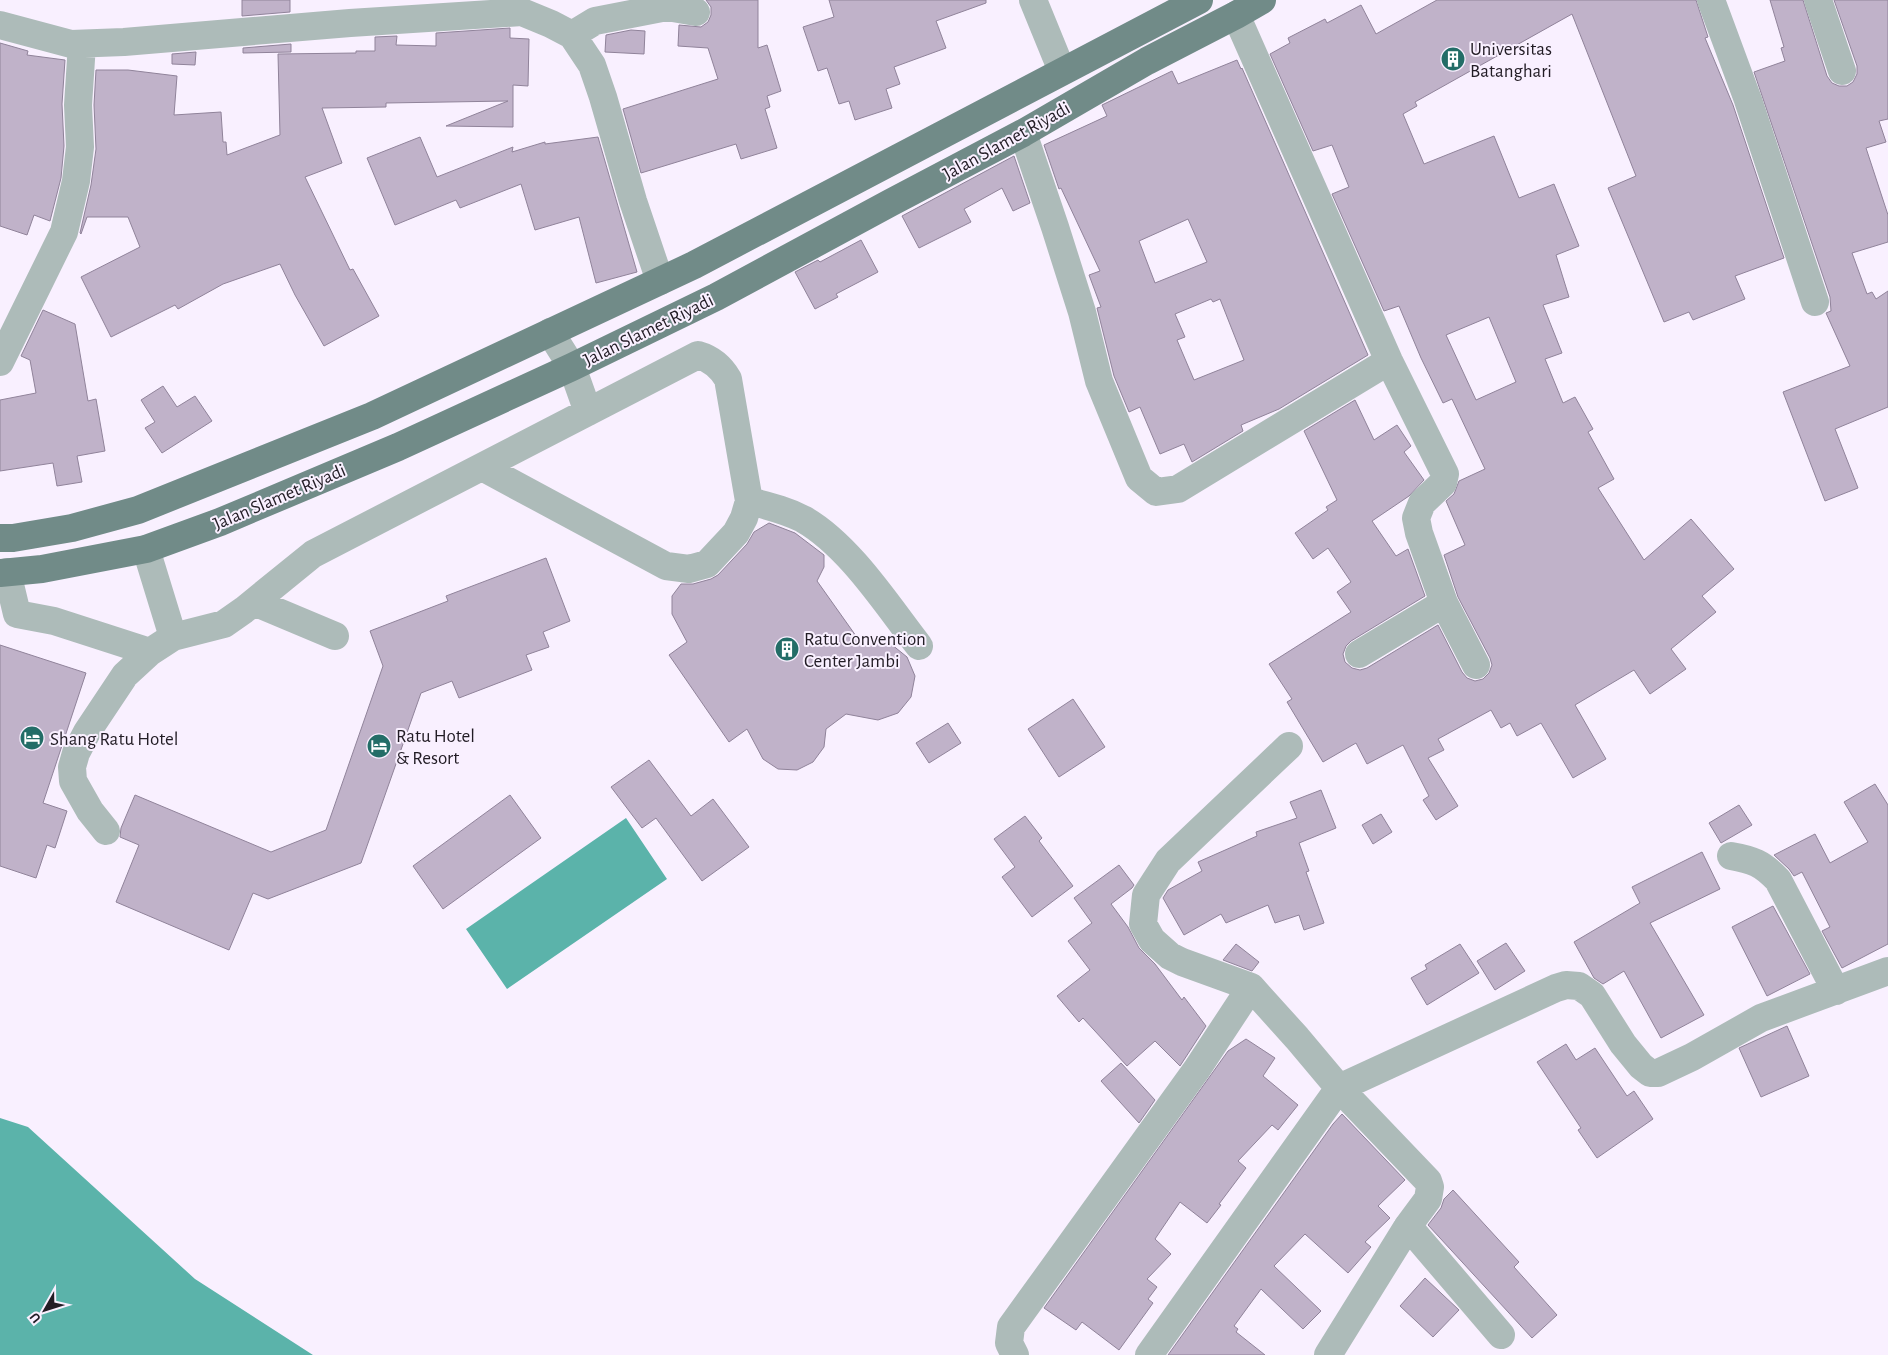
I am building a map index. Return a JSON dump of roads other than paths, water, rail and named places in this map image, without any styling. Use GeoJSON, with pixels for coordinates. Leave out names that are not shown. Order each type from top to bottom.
{"type":"FeatureCollection","features":[{"type":"Feature","properties":{"kind":"main road","name":"Jalan Slamet Riyadi"},"geometry":{"type":"LineString","coordinates":[[0,538],[13,538],[72,528],[138,510],[372,416],[694,265],[1199,0]]}},
{"type":"Feature","properties":{"kind":"main road","name":"Jalan Slamet Riyadi"},"geometry":{"type":"LineString","coordinates":[[4,573],[42,569],[146,549],[220,522],[398,447],[716,297],[890,202],[1023,133],[1147,61],[1262,0]]}},
{"type":"Feature","properties":{"kind":"main road"},"geometry":{"type":"LineString","coordinates":[[694,265],[716,297]]}},
{"type":"Feature","properties":{"kind":"street"},"geometry":{"type":"LineString","coordinates":[[1033,0],[1062,71]]}},
{"type":"Feature","properties":{"kind":"street"},"geometry":{"type":"LineString","coordinates":[[1711,0],[1748,100],[1815,302]]}},
{"type":"Feature","properties":{"kind":"street"},"geometry":{"type":"LineString","coordinates":[[1818,0],[1842,71]]}},
{"type":"Feature","properties":{"kind":"street"},"geometry":{"type":"LineString","coordinates":[[572,35],[612,8],[667,7],[696,12]]}},
{"type":"Feature","properties":{"kind":"street"},"geometry":{"type":"LineString","coordinates":[[0,25],[71,44],[82,44],[133,42],[345,12],[522,12],[572,35],[592,64],[633,201],[660,281]]}},
{"type":"Feature","properties":{"kind":"street"},"geometry":{"type":"LineString","coordinates":[[1236,15],[1389,361],[1445,474],[1443,483],[1422,503],[1416,518],[1419,532],[1444,603],[1476,665]]}},
{"type":"Feature","properties":{"kind":"street"},"geometry":{"type":"LineString","coordinates":[[0,362],[64,232],[77,173],[80,147],[78,105],[82,44]]}},
{"type":"Feature","properties":{"kind":"street"},"geometry":{"type":"LineString","coordinates":[[1023,133],[1082,312],[1099,381],[1139,478],[1156,492],[1178,489],[1389,361]]}},
{"type":"Feature","properties":{"kind":"street"},"geometry":{"type":"LineString","coordinates":[[550,332],[572,366],[588,412]]}},
{"type":"Feature","properties":{"kind":"street"},"geometry":{"type":"LineString","coordinates":[[106,831],[90,812],[73,781],[72,767],[76,753],[87,732],[125,675],[150,652],[173,638],[224,624],[313,554],[698,355],[708,357],[716,363],[728,379],[749,501],[744,518],[736,533],[707,564],[689,570],[666,566],[482,467]]}},
{"type":"Feature","properties":{"kind":"street"},"geometry":{"type":"LineString","coordinates":[[749,501],[786,511],[827,535],[864,574],[919,646]]}},
{"type":"Feature","properties":{"kind":"street"},"geometry":{"type":"LineString","coordinates":[[146,549],[173,638]]}},
{"type":"Feature","properties":{"kind":"street"},"geometry":{"type":"LineString","coordinates":[[4,573],[17,614],[54,621],[150,652]]}},
{"type":"Feature","properties":{"kind":"street"},"geometry":{"type":"LineString","coordinates":[[254,602],[335,636]]}},
{"type":"Feature","properties":{"kind":"street"},"geometry":{"type":"LineString","coordinates":[[1359,654],[1444,603]]}},
{"type":"Feature","properties":{"kind":"street"},"geometry":{"type":"LineString","coordinates":[[1289,746],[1168,861],[1146,895],[1143,924],[1148,934],[1170,956],[1251,987],[1339,1088],[1428,1181],[1430,1188],[1428,1199],[1408,1226],[1328,1355]]}},
{"type":"Feature","properties":{"kind":"street"},"geometry":{"type":"LineString","coordinates":[[1731,856],[1753,860],[1767,868],[1778,880],[1836,991]]}},
{"type":"Feature","properties":{"kind":"street"},"geometry":{"type":"LineString","coordinates":[[1148,1355],[1339,1088],[1566,985],[1579,986],[1592,994],[1623,1044],[1641,1066],[1650,1072],[1658,1073],[1692,1057],[1760,1018],[1888,971]]}},
{"type":"Feature","properties":{"kind":"street"},"geometry":{"type":"LineString","coordinates":[[1015,1355],[1009,1343],[1011,1327],[1191,1077],[1251,987]]}},
{"type":"Feature","properties":{"kind":"street"},"geometry":{"type":"LineString","coordinates":[[1408,1226],[1501,1336]]}},
{"type":"Feature","properties":{"kind":"place","name":"Universitas Batanghari"},"geometry":{"type":"Point","coordinates":[1453,59]}},
{"type":"Feature","properties":{"kind":"place","name":"Ratu Convention Center Jambi"},"geometry":{"type":"Point","coordinates":[787,649]}},
{"type":"Feature","properties":{"kind":"place","name":"Shang Ratu Hotel"},"geometry":{"type":"Point","coordinates":[32,738]}},
{"type":"Feature","properties":{"kind":"place","name":"Ratu Hotel & Resort"},"geometry":{"type":"Point","coordinates":[379,746]}}]}
